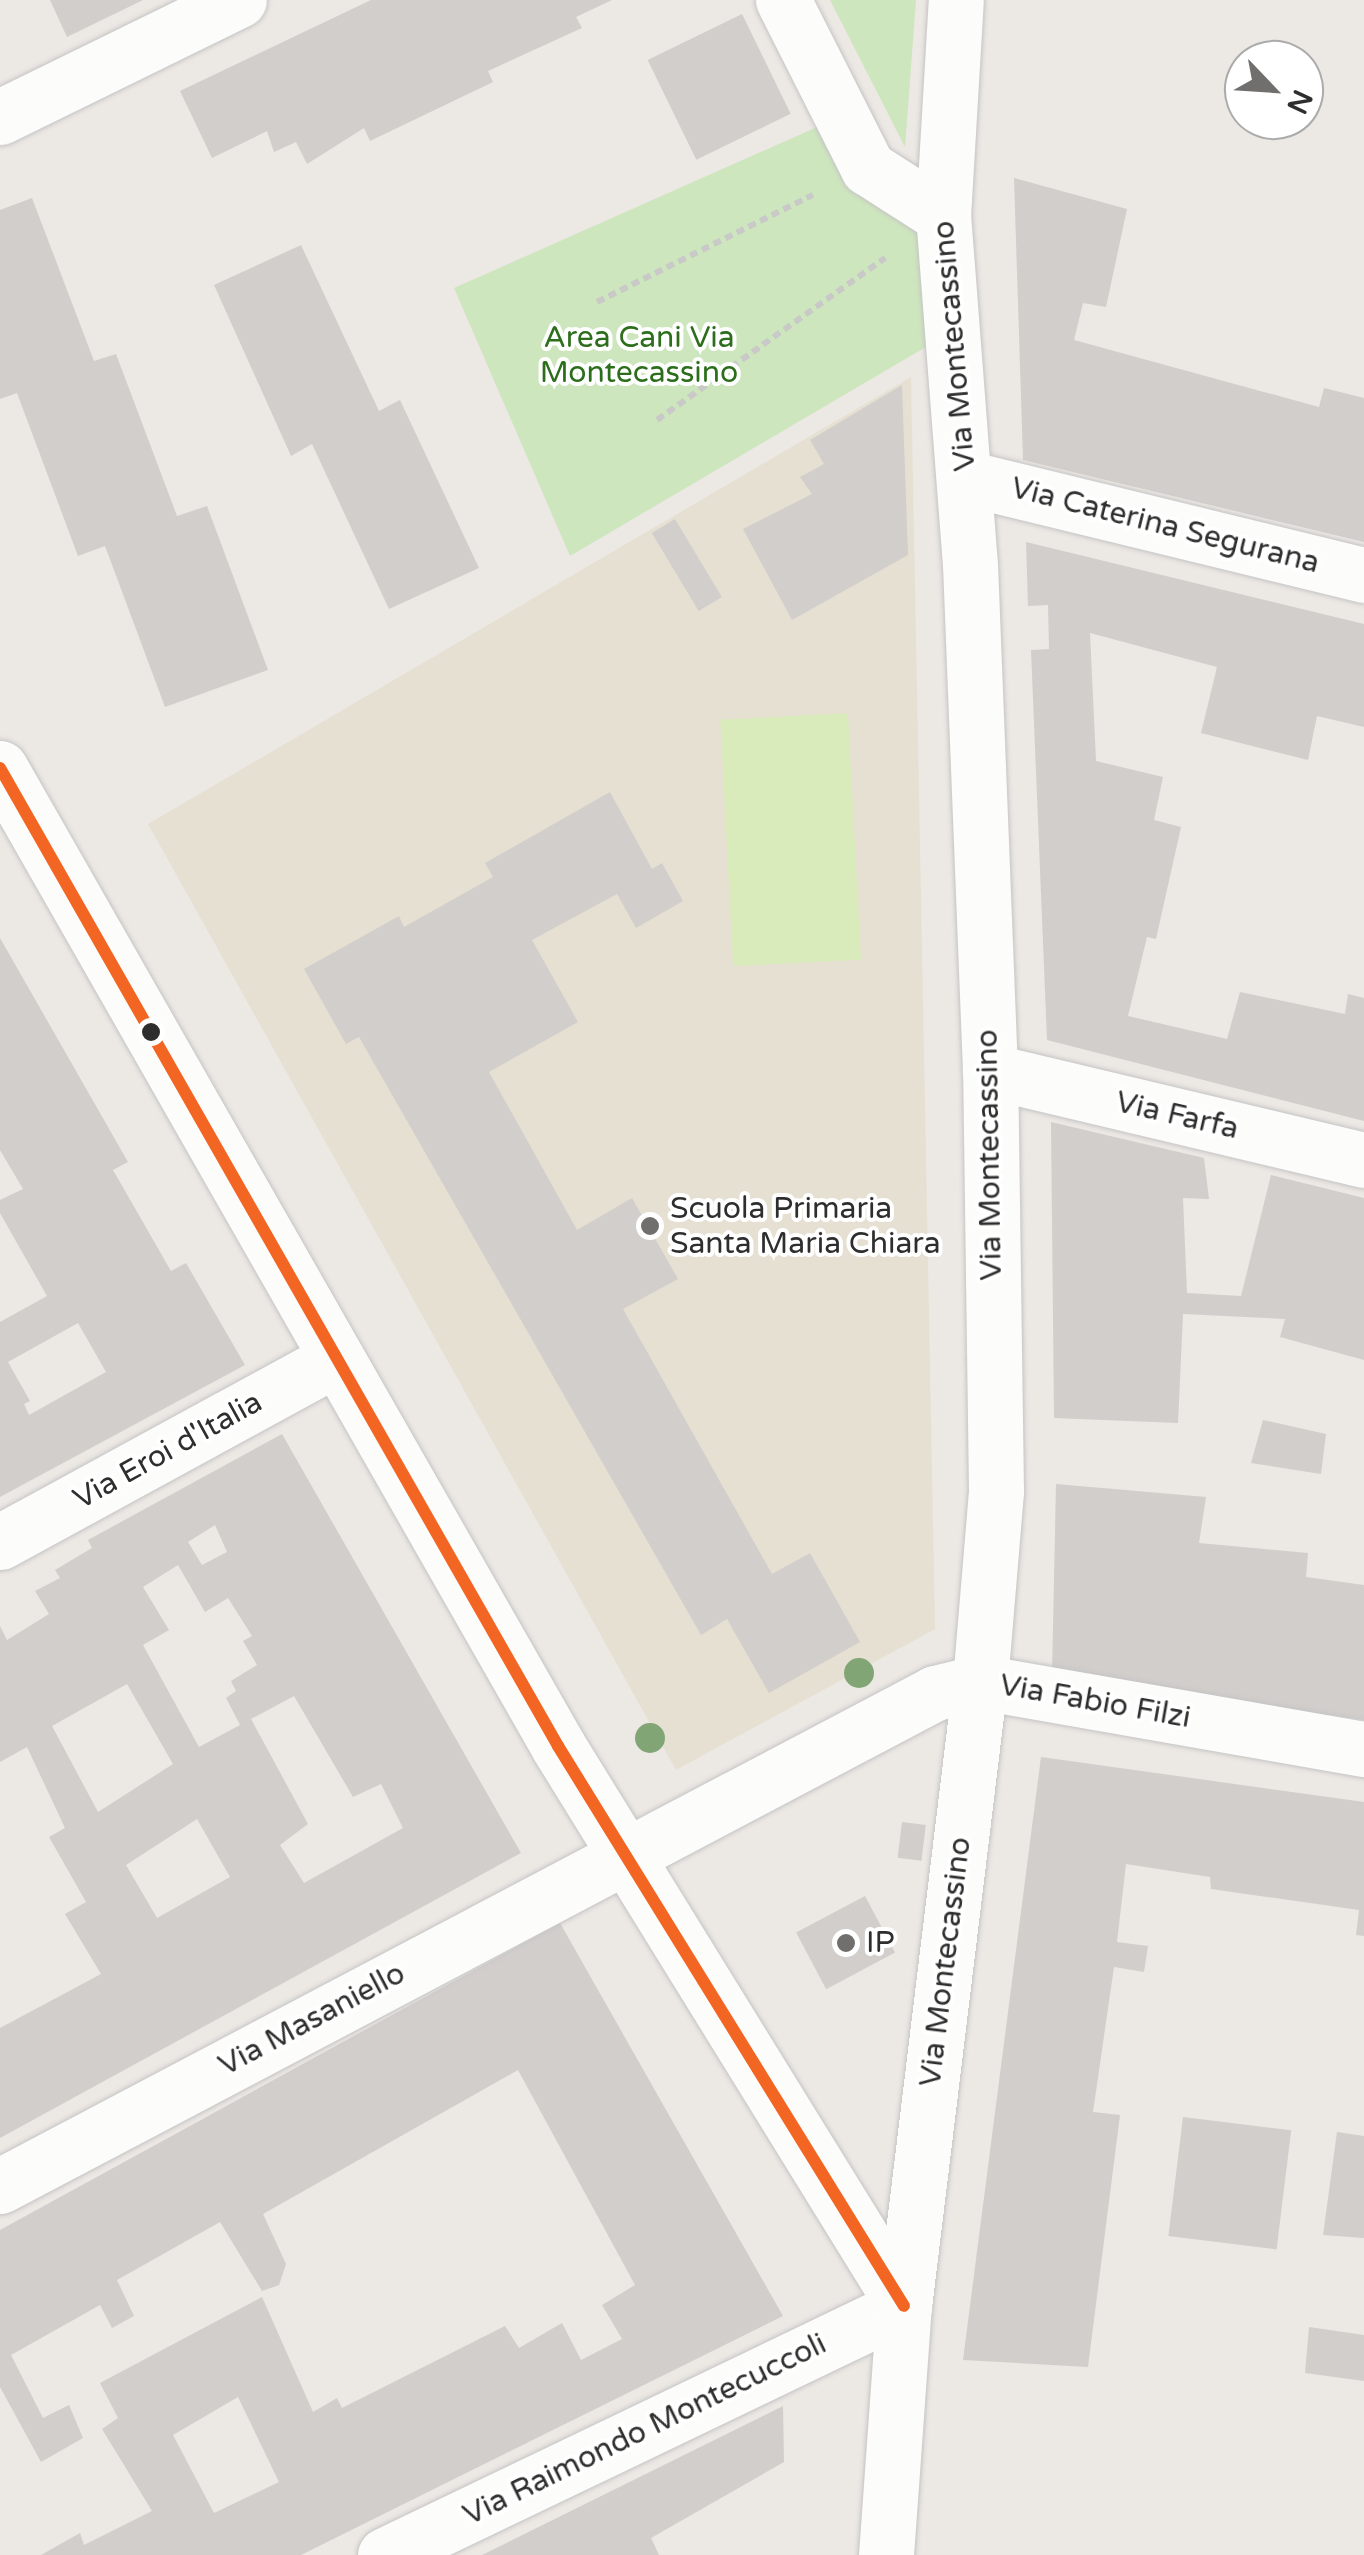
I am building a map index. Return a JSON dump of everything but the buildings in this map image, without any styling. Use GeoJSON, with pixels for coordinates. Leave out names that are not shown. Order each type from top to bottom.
{"type":"FeatureCollection","features":[{"type":"Feature","properties":{"kind":"street"},"geometry":{"type":"LineString","coordinates":[[0,118],[239,0]]}},
{"type":"Feature","properties":{"kind":"street"},"geometry":{"type":"LineString","coordinates":[[783,0],[868,168],[943,216]]}},
{"type":"Feature","properties":{"kind":"street","name":"Via Montecassino"},"geometry":{"type":"LineString","coordinates":[[886,2555],[904,2306],[980,1682],[996,1491],[990,1072],[966,478],[943,216],[956,0]]}},
{"type":"Feature","properties":{"kind":"street","name":"Via Caterina Segurana"},"geometry":{"type":"LineString","coordinates":[[966,478],[1364,575]]}},
{"type":"Feature","properties":{"kind":"street"},"geometry":{"type":"LineString","coordinates":[[0,768],[13,826],[336,1359],[624,1854],[904,2306]]}},
{"type":"Feature","properties":{"kind":"street","name":"Via Farfa"},"geometry":{"type":"LineString","coordinates":[[990,1072],[1364,1160]]}},
{"type":"Feature","properties":{"kind":"street","name":"Via Eroi d'Italia"},"geometry":{"type":"LineString","coordinates":[[0,1542],[336,1359]]}},
{"type":"Feature","properties":{"kind":"street","name":"Via Fabio Filzi"},"geometry":{"type":"LineString","coordinates":[[624,1854],[935,1693],[980,1682],[1364,1749]]}},
{"type":"Feature","properties":{"kind":"street","name":"Via Masaniello"},"geometry":{"type":"LineString","coordinates":[[0,2186],[624,1854]]}},
{"type":"Feature","properties":{"kind":"street","name":"Via Raimondo Montecuccoli"},"geometry":{"type":"LineString","coordinates":[[385,2555],[904,2306]]}},
{"type":"Feature","properties":{"kind":"path"},"geometry":{"type":"LineString","coordinates":[[597,302],[868,168]]}},
{"type":"Feature","properties":{"kind":"path"},"geometry":{"type":"LineString","coordinates":[[656,420],[943,216]]}},
{"type":"Feature","properties":{"kind":"shaded area","name":"Scuola Primaria Santa Maria Chiara"},"geometry":{"type":"Polygon","coordinates":[[[911,377],[935,1629],[676,1770],[148,824],[911,377]]]}},
{"type":"Feature","properties":{"kind":"green space"},"geometry":{"type":"Polygon","coordinates":[[[830,0],[916,0],[905,147],[830,0]]]}},
{"type":"Feature","properties":{"kind":"green space","name":"Area Cani Via Montecassino"},"geometry":{"type":"Polygon","coordinates":[[[817,127],[924,227],[936,341],[570,556],[454,288],[817,127]]]}},
{"type":"Feature","properties":{"kind":"green space"},"geometry":{"type":"Polygon","coordinates":[[[848,713],[861,960],[733,966],[720,720],[848,713]]]}},
{"type":"Feature","properties":{"kind":"transit line"},"geometry":{"type":"LineString","coordinates":[[0,768],[558,1746],[904,2306]]}},
{"type":"Feature","properties":{"kind":"place","name":"Scuola Primaria Santa Maria Chiara"},"geometry":{"type":"Point","coordinates":[650,1226]}},
{"type":"Feature","properties":{"kind":"place","name":"IP"},"geometry":{"type":"Point","coordinates":[846,1943]}}]}
